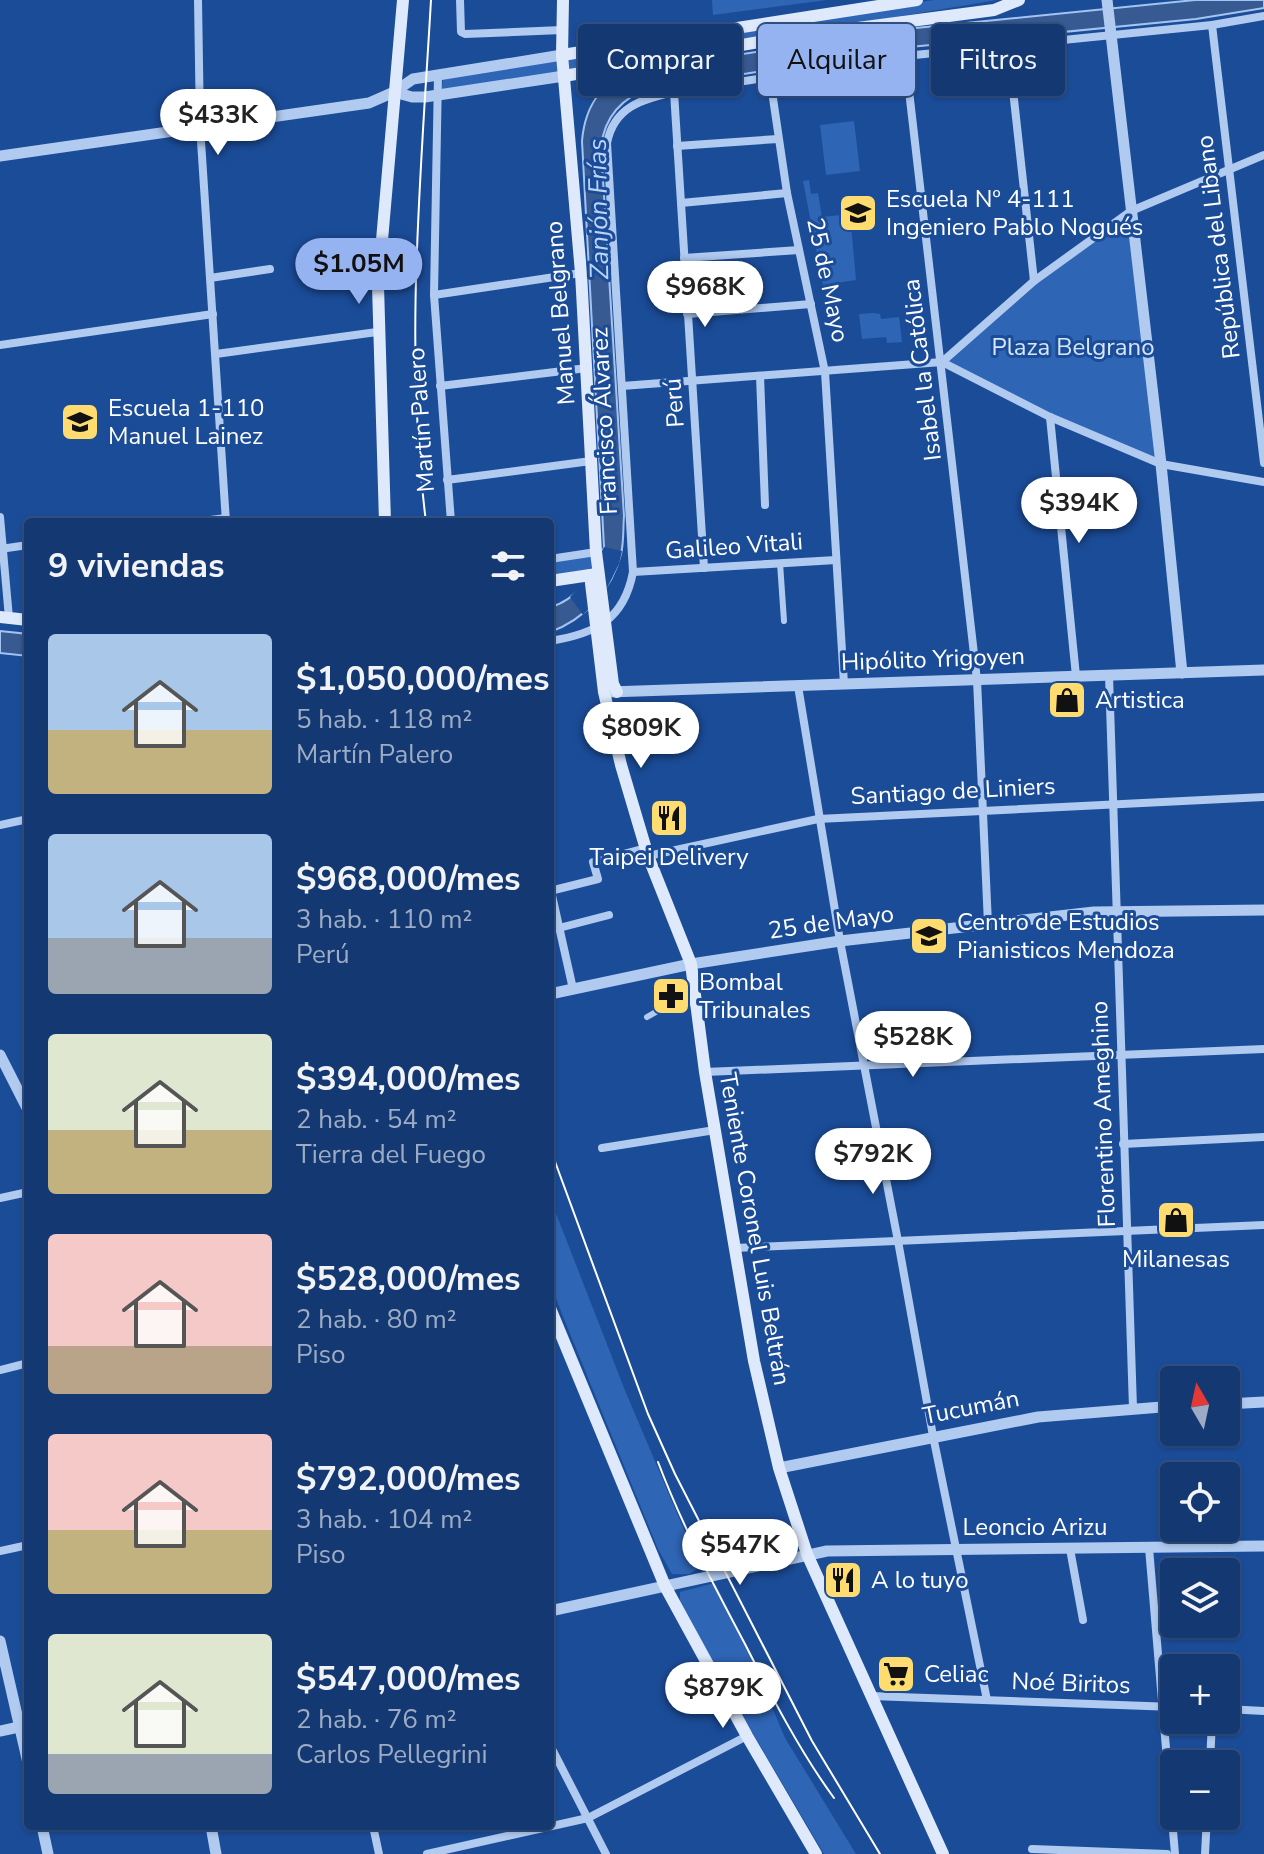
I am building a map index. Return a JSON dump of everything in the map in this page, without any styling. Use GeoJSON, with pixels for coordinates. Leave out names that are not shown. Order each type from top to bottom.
{"type":"FeatureCollection","features":[{"type":"Feature","properties":{"kind":"main road","name":"Martín Palero"},"geometry":{"type":"LineString","coordinates":[[385,518],[377,332],[379,270],[403,0]]}},
{"type":"Feature","properties":{"kind":"main road","name":"Manuel Belgrano"},"geometry":{"type":"LineString","coordinates":[[563,0],[562,55],[587,368],[596,552],[592,592]]}},
{"type":"Feature","properties":{"kind":"main road"},"geometry":{"type":"LineString","coordinates":[[562,55],[917,0]]}},
{"type":"Feature","properties":{"kind":"main road"},"geometry":{"type":"LineString","coordinates":[[564,76],[795,36],[994,10],[1019,0]]}},
{"type":"Feature","properties":{"kind":"main road","name":"Manuel Belgrano"},"geometry":{"type":"LineString","coordinates":[[595,575],[601,626]]}},
{"type":"Feature","properties":{"kind":"main road"},"geometry":{"type":"LineString","coordinates":[[554,580],[595,575]]}},
{"type":"Feature","properties":{"kind":"main road","name":"Teniente Coronel Luis Beltrán"},"geometry":{"type":"LineString","coordinates":[[592,592],[601,626],[621,765],[647,852],[691,964],[734,1248],[754,1361],[779,1468],[807,1554],[943,1854]]}},
{"type":"Feature","properties":{"kind":"main road"},"geometry":{"type":"LineString","coordinates":[[554,1330],[665,1586],[816,1854]]}},
{"type":"Feature","properties":{"kind":"street"},"geometry":{"type":"LineString","coordinates":[[198,0],[200,126],[226,518]]}},
{"type":"Feature","properties":{"kind":"street"},"geometry":{"type":"LineString","coordinates":[[460,0],[459,27],[465,34],[562,30]]}},
{"type":"Feature","properties":{"kind":"street"},"geometry":{"type":"LineString","coordinates":[[1108,3],[1182,673]]}},
{"type":"Feature","properties":{"kind":"street"},"geometry":{"type":"LineString","coordinates":[[1065,38],[1212,25],[1264,16]]}},
{"type":"Feature","properties":{"kind":"street","name":"República del Libano"},"geometry":{"type":"LineString","coordinates":[[1212,25],[1264,463]]}},
{"type":"Feature","properties":{"kind":"street"},"geometry":{"type":"LineString","coordinates":[[0,156],[369,103],[413,79],[562,55]]}},
{"type":"Feature","properties":{"kind":"street","name":"Martín Palero"},"geometry":{"type":"LineString","coordinates":[[438,75],[434,295],[451,518]]}},
{"type":"Feature","properties":{"kind":"street"},"geometry":{"type":"LineString","coordinates":[[394,92],[412,97],[436,95],[564,76]]}},
{"type":"Feature","properties":{"kind":"street","name":"Francisco Álvarez"},"geometry":{"type":"LineString","coordinates":[[633,572],[607,143],[621,113],[639,101],[658,96]]}},
{"type":"Feature","properties":{"kind":"street","name":"Perú"},"geometry":{"type":"LineString","coordinates":[[674,96],[704,568]]}},
{"type":"Feature","properties":{"kind":"street","name":"25 de Mayo"},"geometry":{"type":"LineString","coordinates":[[772,96],[787,193],[825,372],[844,684]]}},
{"type":"Feature","properties":{"kind":"street","name":"Isabel la Católica"},"geometry":{"type":"LineString","coordinates":[[910,96],[977,680],[988,924]]}},
{"type":"Feature","properties":{"kind":"street"},"geometry":{"type":"LineString","coordinates":[[1014,96],[1034,281]]}},
{"type":"Feature","properties":{"kind":"street"},"geometry":{"type":"LineString","coordinates":[[677,146],[778,139]]}},
{"type":"Feature","properties":{"kind":"street"},"geometry":{"type":"LineString","coordinates":[[942,362],[1034,281],[1131,211],[1264,155]]}},
{"type":"Feature","properties":{"kind":"street"},"geometry":{"type":"LineString","coordinates":[[681,203],[787,193]]}},
{"type":"Feature","properties":{"kind":"street"},"geometry":{"type":"LineString","coordinates":[[684,258],[799,250]]}},
{"type":"Feature","properties":{"kind":"street"},"geometry":{"type":"LineString","coordinates":[[210,278],[270,269]]}},
{"type":"Feature","properties":{"kind":"street"},"geometry":{"type":"LineString","coordinates":[[434,295],[581,273]]}},
{"type":"Feature","properties":{"kind":"street"},"geometry":{"type":"LineString","coordinates":[[687,314],[811,304]]}},
{"type":"Feature","properties":{"kind":"street"},"geometry":{"type":"LineString","coordinates":[[0,345],[213,314]]}},
{"type":"Feature","properties":{"kind":"street"},"geometry":{"type":"LineString","coordinates":[[216,354],[377,332]]}},
{"type":"Feature","properties":{"kind":"street"},"geometry":{"type":"LineString","coordinates":[[622,386],[942,362],[1050,417],[1161,464],[1264,482]]}},
{"type":"Feature","properties":{"kind":"street"},"geometry":{"type":"LineString","coordinates":[[440,386],[587,368]]}},
{"type":"Feature","properties":{"kind":"street"},"geometry":{"type":"LineString","coordinates":[[760,376],[765,505]]}},
{"type":"Feature","properties":{"kind":"street"},"geometry":{"type":"LineString","coordinates":[[1050,417],[1076,676]]}},
{"type":"Feature","properties":{"kind":"street"},"geometry":{"type":"LineString","coordinates":[[447,480],[591,461]]}},
{"type":"Feature","properties":{"kind":"street"},"geometry":{"type":"LineString","coordinates":[[0,517],[5,618]]}},
{"type":"Feature","properties":{"kind":"street"},"geometry":{"type":"LineString","coordinates":[[1,549],[24,546]]}},
{"type":"Feature","properties":{"kind":"street"},"geometry":{"type":"LineString","coordinates":[[554,558],[596,552]]}},
{"type":"Feature","properties":{"kind":"street","name":"Galileo Vitali"},"geometry":{"type":"LineString","coordinates":[[633,572],[836,560]]}},
{"type":"Feature","properties":{"kind":"street"},"geometry":{"type":"LineString","coordinates":[[780,563],[784,621]]}},
{"type":"Feature","properties":{"kind":"street"},"geometry":{"type":"LineString","coordinates":[[554,640],[601,626],[623,603],[631,587],[633,572]]}},
{"type":"Feature","properties":{"kind":"street","name":"Hipólito Yrigoyen"},"geometry":{"type":"LineString","coordinates":[[610,692],[1264,670]]}},
{"type":"Feature","properties":{"kind":"street","name":"Florentino Ameghino"},"geometry":{"type":"LineString","coordinates":[[1109,675],[1133,1408]]}},
{"type":"Feature","properties":{"kind":"street"},"geometry":{"type":"LineString","coordinates":[[798,686],[840,941],[933,1436],[987,1700]]}},
{"type":"Feature","properties":{"kind":"street","name":"Santiago de Liniers"},"geometry":{"type":"LineString","coordinates":[[554,890],[598,879],[593,862],[818,819],[1264,797]]}},
{"type":"Feature","properties":{"kind":"street"},"geometry":{"type":"LineString","coordinates":[[0,825],[24,820]]}},
{"type":"Feature","properties":{"kind":"street"},"geometry":{"type":"LineString","coordinates":[[554,905],[573,989]]}},
{"type":"Feature","properties":{"kind":"street","name":"25 de Mayo"},"geometry":{"type":"LineString","coordinates":[[554,993],[691,964],[840,941],[1115,911],[1264,910]]}},
{"type":"Feature","properties":{"kind":"street"},"geometry":{"type":"LineString","coordinates":[[559,928],[609,915]]}},
{"type":"Feature","properties":{"kind":"street"},"geometry":{"type":"LineString","coordinates":[[647,1017],[668,1005],[697,1002]]}},
{"type":"Feature","properties":{"kind":"street"},"geometry":{"type":"LineString","coordinates":[[705,1072],[1264,1049]]}},
{"type":"Feature","properties":{"kind":"street"},"geometry":{"type":"LineString","coordinates":[[0,1055],[24,1099]]}},
{"type":"Feature","properties":{"kind":"street"},"geometry":{"type":"LineString","coordinates":[[602,1148],[715,1130]]}},
{"type":"Feature","properties":{"kind":"street"},"geometry":{"type":"LineString","coordinates":[[1123,1144],[1264,1137]]}},
{"type":"Feature","properties":{"kind":"street"},"geometry":{"type":"LineString","coordinates":[[0,1198],[24,1193]]}},
{"type":"Feature","properties":{"kind":"street"},"geometry":{"type":"LineString","coordinates":[[734,1248],[1264,1225]]}},
{"type":"Feature","properties":{"kind":"street"},"geometry":{"type":"LineString","coordinates":[[0,1370],[24,1364]]}},
{"type":"Feature","properties":{"kind":"street"},"geometry":{"type":"LineString","coordinates":[[1240,1403],[1264,1402]]}},
{"type":"Feature","properties":{"kind":"street","name":"Tucumán"},"geometry":{"type":"LineString","coordinates":[[779,1468],[1053,1414],[1160,1407]]}},
{"type":"Feature","properties":{"kind":"street"},"geometry":{"type":"LineString","coordinates":[[0,1551],[24,1546]]}},
{"type":"Feature","properties":{"kind":"street","name":"Leoncio Arizu"},"geometry":{"type":"LineString","coordinates":[[554,1610],[807,1554],[836,1551],[1264,1546]]}},
{"type":"Feature","properties":{"kind":"street"},"geometry":{"type":"LineString","coordinates":[[1149,1548],[1160,1665]]}},
{"type":"Feature","properties":{"kind":"street"},"geometry":{"type":"LineString","coordinates":[[1070,1549],[1083,1620]]}},
{"type":"Feature","properties":{"kind":"street"},"geometry":{"type":"LineString","coordinates":[[0,1641],[24,1726],[0,1731]]}},
{"type":"Feature","properties":{"kind":"street","name":"Noé Biritos"},"geometry":{"type":"LineString","coordinates":[[871,1696],[1160,1707]]}},
{"type":"Feature","properties":{"kind":"street"},"geometry":{"type":"LineString","coordinates":[[1240,1710],[1264,1711]]}},
{"type":"Feature","properties":{"kind":"street"},"geometry":{"type":"LineString","coordinates":[[1166,1734],[1175,1854]]}},
{"type":"Feature","properties":{"kind":"street"},"geometry":{"type":"LineString","coordinates":[[554,1826],[588,1818],[747,1736]]}},
{"type":"Feature","properties":{"kind":"street"},"geometry":{"type":"LineString","coordinates":[[554,1753],[606,1854]]}},
{"type":"Feature","properties":{"kind":"street"},"geometry":{"type":"LineString","coordinates":[[43,1830],[48,1854]]}},
{"type":"Feature","properties":{"kind":"street"},"geometry":{"type":"LineString","coordinates":[[212,1830],[216,1854]]}},
{"type":"Feature","properties":{"kind":"street"},"geometry":{"type":"LineString","coordinates":[[374,1830],[379,1854]]}},
{"type":"Feature","properties":{"kind":"street"},"geometry":{"type":"LineString","coordinates":[[427,1854],[534,1830]]}},
{"type":"Feature","properties":{"kind":"street"},"geometry":{"type":"LineString","coordinates":[[1205,1854],[1206,1830]]}},
{"type":"Feature","properties":{"kind":"street"},"geometry":{"type":"LineString","coordinates":[[1032,1849],[1167,1854]]}},
{"type":"Feature","properties":{"kind":"green space"},"geometry":{"type":"Polygon","coordinates":[[[712,0],[827,0],[713,15],[712,0]]]}},
{"type":"Feature","properties":{"kind":"green space"},"geometry":{"type":"Polygon","coordinates":[[[934,0],[997,0],[854,24],[773,24],[934,0]]]}},
{"type":"Feature","properties":{"kind":"green space"},"geometry":{"type":"Polygon","coordinates":[[[758,26],[758,40],[742,43],[742,29],[758,26]]]}},
{"type":"Feature","properties":{"kind":"green space"},"geometry":{"type":"Polygon","coordinates":[[[578,56],[578,70],[441,93],[443,79],[578,56]]]}},
{"type":"Feature","properties":{"kind":"green space"},"geometry":{"type":"Polygon","coordinates":[[[854,121],[860,171],[826,175],[820,125],[854,121]]]}},
{"type":"Feature","properties":{"kind":"green space"},"geometry":{"type":"Polygon","coordinates":[[[809,180],[811,194],[818,193],[822,217],[850,214],[856,280],[823,285],[803,181],[809,180]]]}},
{"type":"Feature","properties":{"kind":"green space","name":"Plaza Belgrano"},"geometry":{"type":"Polygon","coordinates":[[[1129,216],[1159,460],[1054,417],[946,361],[1035,283],[1129,216]]]}},
{"type":"Feature","properties":{"kind":"green space"},"geometry":{"type":"Polygon","coordinates":[[[859,314],[880,314],[881,319],[899,317],[902,342],[887,343],[886,337],[862,339],[859,314]]]}},
{"type":"Feature","properties":{"kind":"green space"},"geometry":{"type":"Polygon","coordinates":[[[596,552],[600,574],[554,580],[554,558],[596,552]]]}},
{"type":"Feature","properties":{"kind":"green space"},"geometry":{"type":"Polygon","coordinates":[[[554,1208],[624,1388],[696,1558],[699,1568],[689,1574],[672,1574],[658,1549],[554,1293],[554,1208]]]}},
{"type":"Feature","properties":{"kind":"green space"},"geometry":{"type":"Polygon","coordinates":[[[715,1583],[743,1638],[785,1738],[856,1854],[824,1854],[742,1715],[680,1601],[680,1592],[715,1583]]]}},
{"type":"Feature","properties":{"kind":"water"},"geometry":{"type":"Polygon","coordinates":[[[1195,0],[1264,0],[1264,8],[1196,19],[1065,32],[1065,24],[956,24],[1195,0]]]}},
{"type":"Feature","properties":{"kind":"water"},"geometry":{"type":"Polygon","coordinates":[[[931,26],[931,45],[915,47],[915,28],[931,26]]]}},
{"type":"Feature","properties":{"kind":"water"},"geometry":{"type":"Polygon","coordinates":[[[758,52],[758,72],[742,74],[742,54],[758,52]]]}},
{"type":"Feature","properties":{"kind":"water","name":"Zanjón Frías"},"geometry":{"type":"Polygon","coordinates":[[[597,96],[633,96],[610,118],[601,147],[624,516],[622,549],[611,580],[595,602],[574,620],[554,630],[554,606],[568,599],[584,584],[604,547],[582,141],[597,96]]]}},
{"type":"Feature","properties":{"kind":"water"},"geometry":{"type":"Polygon","coordinates":[[[0,631],[24,634],[24,656],[0,653],[0,631]]]}},
{"type":"Feature","properties":{"kind":"pier"},"geometry":{"type":"Polygon","coordinates":[[[604,547],[622,551],[619,564],[606,590],[583,615],[570,597],[591,574],[604,547]]]}},
{"type":"Feature","properties":{"kind":"tram line"},"geometry":{"type":"LineString","coordinates":[[426,518],[419,457],[415,326],[431,0]]}},
{"type":"Feature","properties":{"kind":"tram line"},"geometry":{"type":"LineString","coordinates":[[554,1159],[648,1414],[675,1474],[812,1741],[880,1854]]}},
{"type":"Feature","properties":{"kind":"tram line"},"geometry":{"type":"LineString","coordinates":[[658,1462],[698,1554],[765,1684],[834,1798]]}},
{"type":"Feature","properties":{"kind":"place","name":"Escuela Nº 4-111 Ingeniero Pablo Nogués"},"geometry":{"type":"Point","coordinates":[858,213]}},
{"type":"Feature","properties":{"kind":"place","name":"Escuela 1-110 Manuel Lainez"},"geometry":{"type":"Point","coordinates":[80,422]}},
{"type":"Feature","properties":{"kind":"place","name":"Artistica"},"geometry":{"type":"Point","coordinates":[1067,700]}},
{"type":"Feature","properties":{"kind":"place","name":"Taipei Delivery"},"geometry":{"type":"Point","coordinates":[669,818]}},
{"type":"Feature","properties":{"kind":"place","name":"Centro de Estudios Pianisticos Mendoza"},"geometry":{"type":"Point","coordinates":[929,936]}},
{"type":"Feature","properties":{"kind":"place","name":"Bombal Tribunales"},"geometry":{"type":"Point","coordinates":[671,996]}},
{"type":"Feature","properties":{"kind":"place","name":"Milanesas"},"geometry":{"type":"Point","coordinates":[1176,1220]}},
{"type":"Feature","properties":{"kind":"place","name":"A lo tuyo"},"geometry":{"type":"Point","coordinates":[843,1580]}},
{"type":"Feature","properties":{"kind":"place","name":"Celiac"},"geometry":{"type":"Point","coordinates":[896,1674]}}]}
